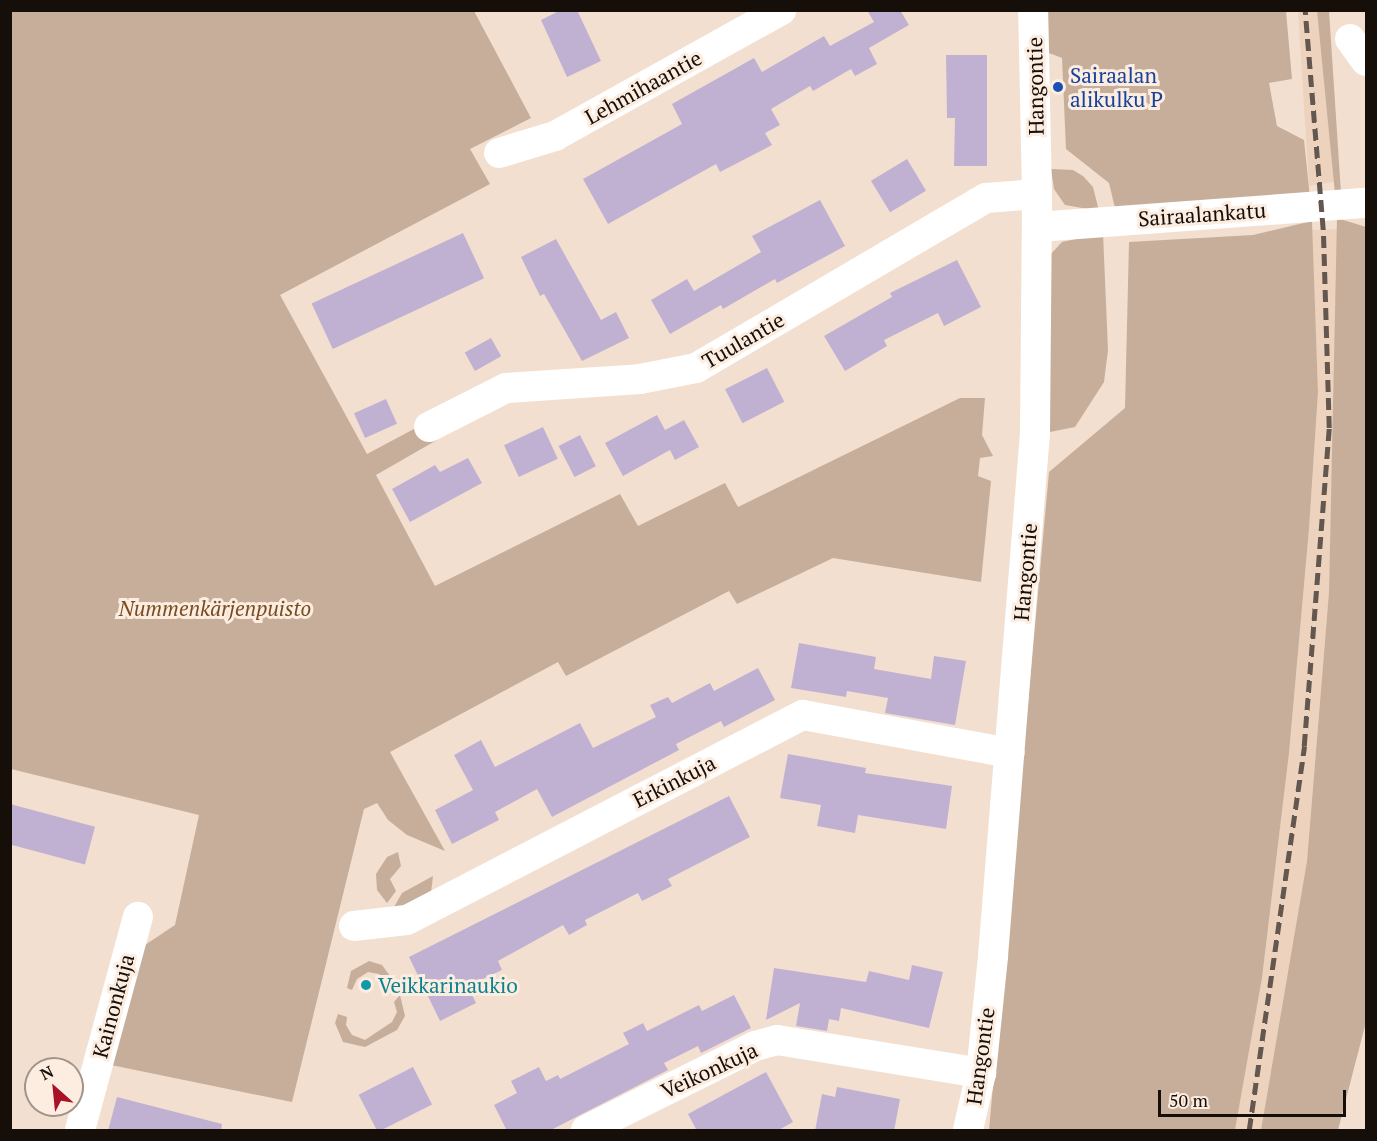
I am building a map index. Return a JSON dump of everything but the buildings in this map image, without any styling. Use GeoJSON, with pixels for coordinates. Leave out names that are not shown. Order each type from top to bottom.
{"type":"FeatureCollection","features":[{"type":"Feature","properties":{"kind":"street","name":"Lehmihaantie"},"geometry":{"type":"LineString","coordinates":[[499,153],[555,136],[782,10]]}},
{"type":"Feature","properties":{"kind":"street","name":"Hangontie"},"geometry":{"type":"LineString","coordinates":[[968,1131],[981,1072],[1010,753],[1035,433],[1037,194],[1033,10]]}},
{"type":"Feature","properties":{"kind":"street","name":"Tuulantie"},"geometry":{"type":"LineString","coordinates":[[429,427],[506,388],[640,379],[696,368],[986,198],[1037,194]]}},
{"type":"Feature","properties":{"kind":"street","name":"Sairaalankatu"},"geometry":{"type":"LineString","coordinates":[[1037,227],[1366,203]]}},
{"type":"Feature","properties":{"kind":"street","name":"Erkinkuja"},"geometry":{"type":"LineString","coordinates":[[354,926],[407,920],[803,715],[1010,753]]}},
{"type":"Feature","properties":{"kind":"street","name":"Kainonkuja"},"geometry":{"type":"LineString","coordinates":[[80,1131],[138,917]]}},
{"type":"Feature","properties":{"kind":"street","name":"Veikonkuja"},"geometry":{"type":"LineString","coordinates":[[586,1131],[755,1046],[777,1040],[981,1072]]}},
{"type":"Feature","properties":{"kind":"shaded area"},"geometry":{"type":"Polygon","coordinates":[[[1298,11],[1317,11],[1334,182],[1309,186],[1298,11]]]}},
{"type":"Feature","properties":{"kind":"shaded area"},"geometry":{"type":"Polygon","coordinates":[[[1338,229],[1329,592],[1307,861],[1261,1130],[1235,1130],[1262,978],[1289,753],[1309,529],[1318,392],[1312,230],[1338,229]]]}},
{"type":"Feature","properties":{"kind":"green space","name":"Nummenkärjenpuisto"},"geometry":{"type":"Polygon","coordinates":[[[11,11],[474,11],[531,118],[470,149],[490,184],[280,295],[367,454],[427,422],[437,440],[376,475],[435,586],[620,494],[638,526],[725,483],[738,507],[960,398],[985,398],[982,435],[993,456],[980,458],[978,476],[991,481],[981,582],[833,558],[737,604],[729,591],[566,676],[558,662],[390,752],[445,851],[407,835],[388,820],[377,803],[364,809],[292,1102],[111,1065],[139,949],[175,925],[199,815],[11,769],[11,11]]]}},
{"type":"Feature","properties":{"kind":"green space"},"geometry":{"type":"Polygon","coordinates":[[[1041,11],[1286,11],[1292,79],[1269,83],[1277,126],[1304,140],[1310,198],[1115,208],[1109,183],[1066,149],[1062,58],[1049,53],[1041,11]]]}},
{"type":"Feature","properties":{"kind":"green space"},"geometry":{"type":"Polygon","coordinates":[[[1317,11],[1329,11],[1341,193],[1335,194],[1317,11]]]}},
{"type":"Feature","properties":{"kind":"green space"},"geometry":{"type":"Polygon","coordinates":[[[1051,169],[1073,170],[1083,176],[1093,187],[1099,211],[1065,205],[1054,189],[1051,169]]]}},
{"type":"Feature","properties":{"kind":"green space"},"geometry":{"type":"Polygon","coordinates":[[[1337,218],[1366,227],[1366,1022],[1338,1130],[1261,1130],[1307,861],[1329,592],[1337,218]]]}},
{"type":"Feature","properties":{"kind":"green space"},"geometry":{"type":"Polygon","coordinates":[[[1312,221],[1318,392],[1309,529],[1289,753],[1262,978],[1235,1130],[989,1130],[1049,472],[1125,408],[1129,242],[1253,235],[1312,221]]]}},
{"type":"Feature","properties":{"kind":"green space"},"geometry":{"type":"Polygon","coordinates":[[[1103,233],[1108,350],[1104,382],[1075,427],[1050,432],[1049,256],[1062,242],[1103,233]]]}},
{"type":"Feature","properties":{"kind":"green space"},"geometry":{"type":"Polygon","coordinates":[[[398,852],[401,866],[390,879],[396,891],[387,903],[377,890],[376,874],[387,857],[398,852]]]}},
{"type":"Feature","properties":{"kind":"green space"},"geometry":{"type":"Polygon","coordinates":[[[433,876],[431,893],[421,905],[394,907],[402,893],[433,876]]]}},
{"type":"Feature","properties":{"kind":"green space"},"geometry":{"type":"Polygon","coordinates":[[[369,961],[382,965],[395,983],[389,985],[379,974],[368,972],[357,979],[352,990],[347,988],[351,971],[369,961]]]}},
{"type":"Feature","properties":{"kind":"green space"},"geometry":{"type":"Polygon","coordinates":[[[400,995],[405,1016],[397,1030],[365,1047],[343,1042],[335,1023],[338,1014],[347,1017],[346,1025],[352,1035],[365,1040],[392,1022],[397,1012],[394,1002],[400,995]]]}},
{"type":"Feature","properties":{"kind":"railway"},"geometry":{"type":"LineString","coordinates":[[1249,1130],[1304,746],[1329,428],[1323,230],[1305,10]]}},
{"type":"Feature","properties":{"kind":"place","name":"Sairaalan alikulku P"},"geometry":{"type":"Point","coordinates":[1058,87]}},
{"type":"Feature","properties":{"kind":"place","name":"Veikkarinaukio"},"geometry":{"type":"Point","coordinates":[366,985]}}]}
